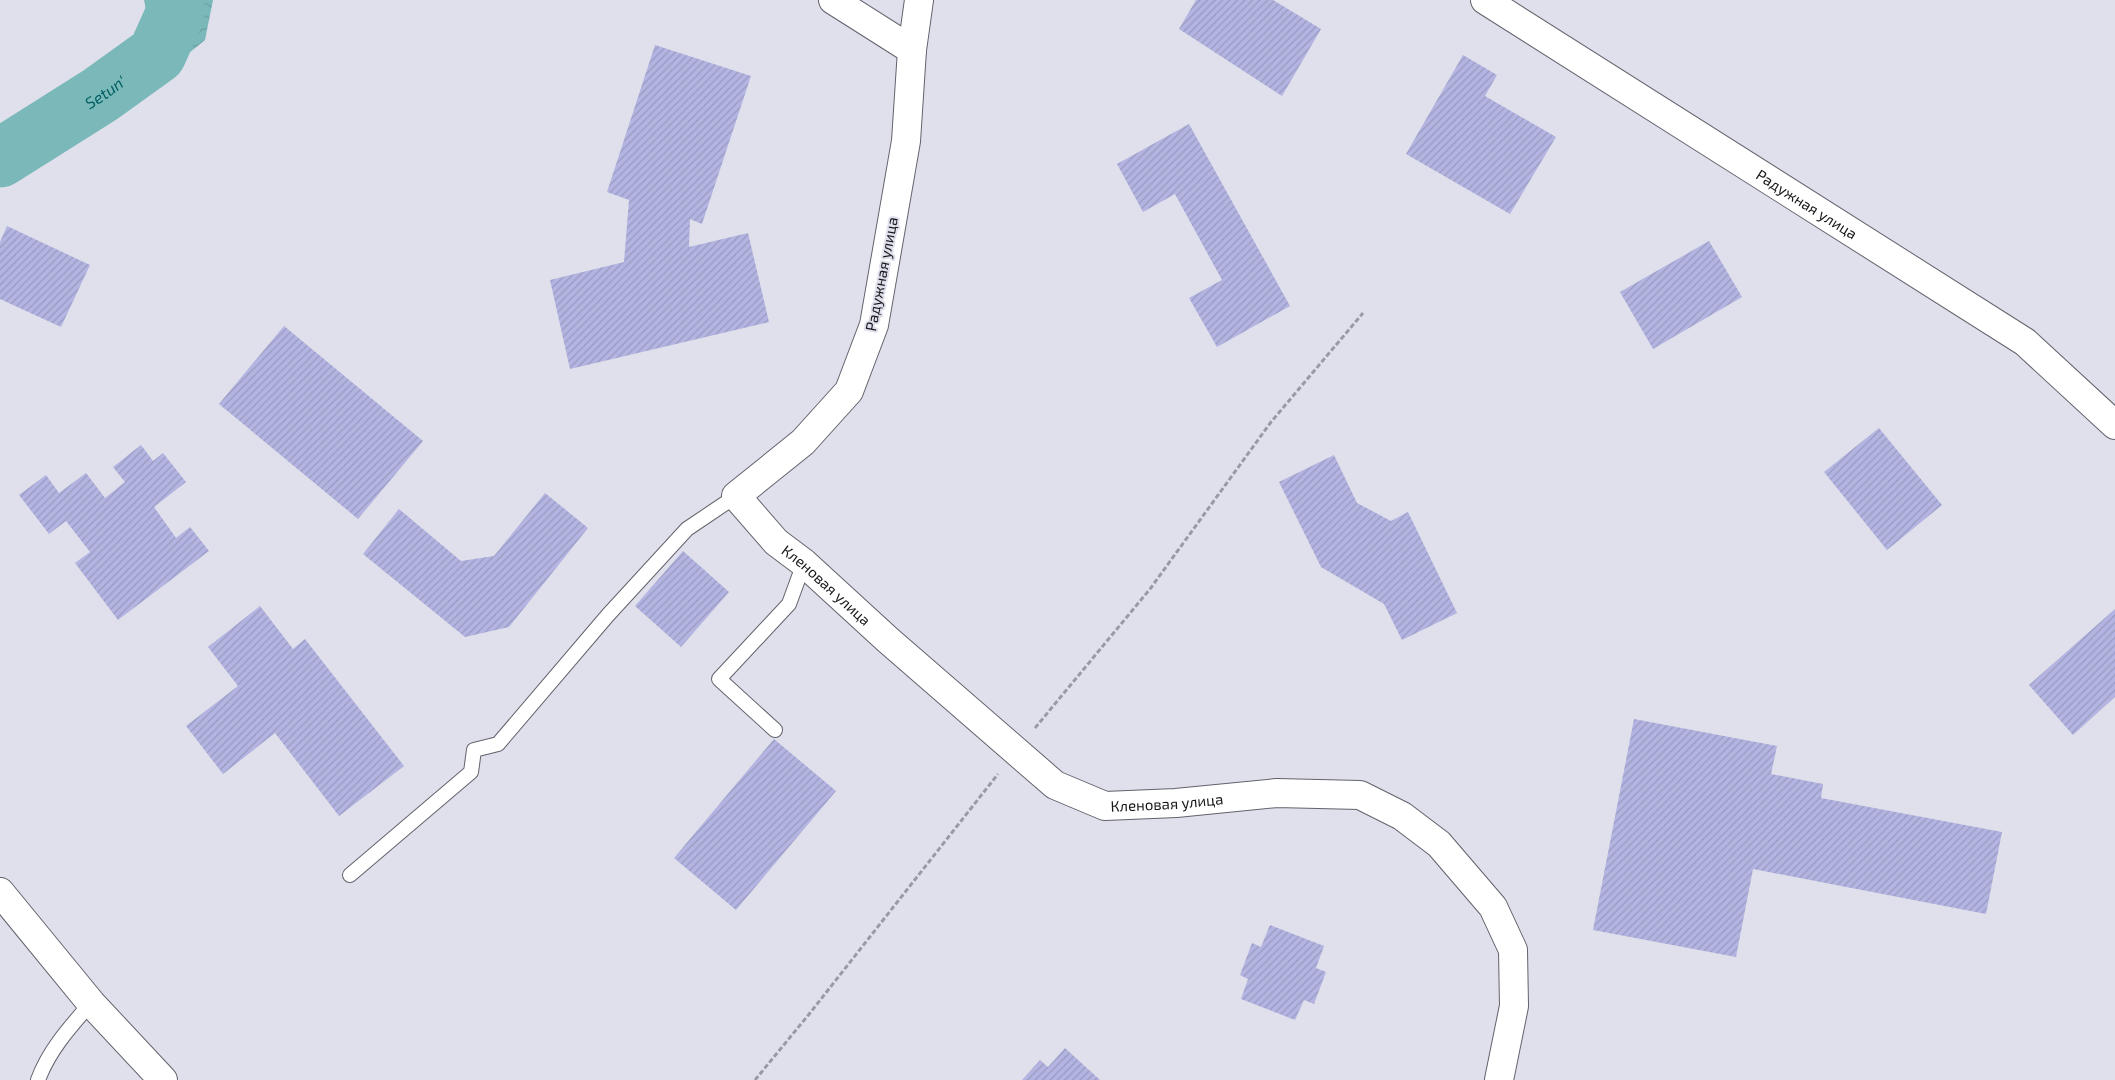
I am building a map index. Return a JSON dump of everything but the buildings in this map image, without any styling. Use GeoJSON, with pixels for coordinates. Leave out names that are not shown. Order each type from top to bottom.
{"type":"FeatureCollection","features":[{"type":"Feature","properties":{"kind":"street"},"geometry":{"type":"LineString","coordinates":[[833,0],[912,50]]}},
{"type":"Feature","properties":{"kind":"street","name":"Радужная улица"},"geometry":{"type":"LineString","coordinates":[[736,496],[803,442],[848,391],[874,325],[906,141],[912,50],[919,0]]}},
{"type":"Feature","properties":{"kind":"street","name":"Радужная улица"},"geometry":{"type":"LineString","coordinates":[[1485,0],[2025,342],[2115,426]]}},
{"type":"Feature","properties":{"kind":"street","name":"Кленовая улица"},"geometry":{"type":"LineString","coordinates":[[736,496],[776,542],[804,564],[888,640],[1055,785],[1105,806],[1176,803],[1277,793],[1360,795],[1402,816],[1439,844],[1493,906],[1513,950],[1514,1006],[1499,1080]]}},
{"type":"Feature","properties":{"kind":"street"},"geometry":{"type":"LineString","coordinates":[[0,892],[91,1003],[163,1080]]}},
{"type":"Feature","properties":{"kind":"lane"},"geometry":{"type":"LineString","coordinates":[[350,875],[471,772],[474,750],[498,744],[608,614],[687,529],[736,496]]}},
{"type":"Feature","properties":{"kind":"lane"},"geometry":{"type":"LineString","coordinates":[[775,730],[719,679],[789,604],[804,564]]}},
{"type":"Feature","properties":{"kind":"lane"},"geometry":{"type":"LineString","coordinates":[[38,1080],[57,1043],[91,1003]]}},
{"type":"Feature","properties":{"kind":"path"},"geometry":{"type":"LineString","coordinates":[[755,1080],[1016,751],[1150,589],[1271,422],[1363,313]]}},
{"type":"Feature","properties":{"kind":"water"},"geometry":{"type":"Polygon","coordinates":[[[144,0],[213,0],[205,40],[173,66],[105,114],[94,78],[125,55],[140,37],[145,26],[144,0]]]}},
{"type":"Feature","properties":{"kind":"waterway","name":"Setun'"},"geometry":{"type":"LineString","coordinates":[[0,158],[100,95],[157,54],[175,14],[175,0]]}}]}
